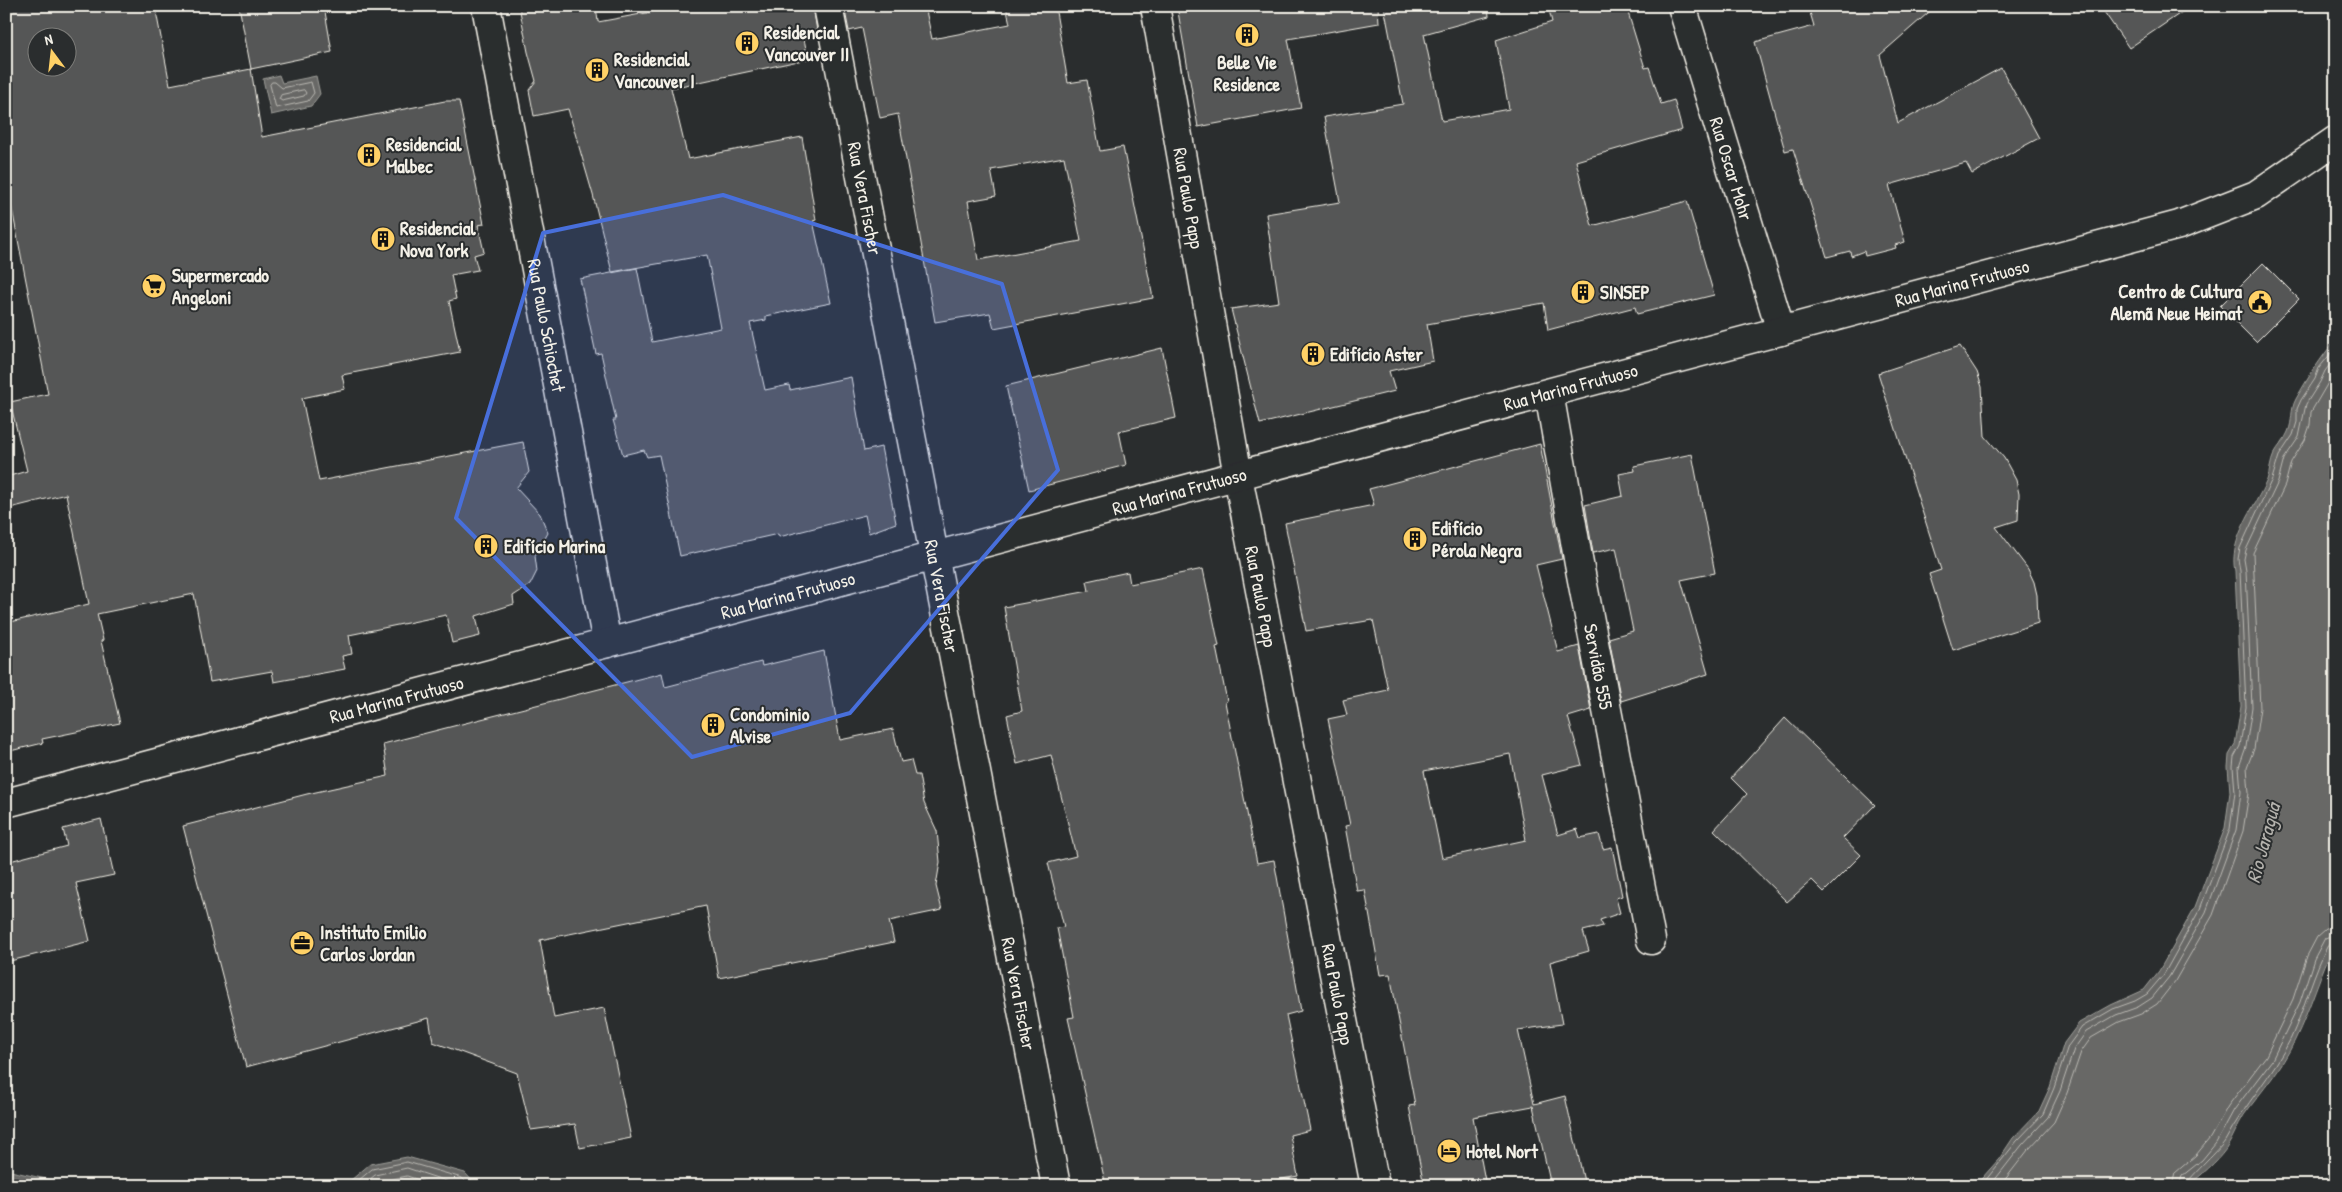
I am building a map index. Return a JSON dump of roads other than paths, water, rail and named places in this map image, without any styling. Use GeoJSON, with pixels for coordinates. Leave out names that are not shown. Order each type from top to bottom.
{"type":"FeatureCollection","features":[{"type":"Feature","properties":{"kind":"street","name":"Rua Paulo Schiochet"},"geometry":{"type":"LineString","coordinates":[[486,6],[607,643]]}},
{"type":"Feature","properties":{"kind":"street","name":"Rua Vera Fischer"},"geometry":{"type":"LineString","coordinates":[[828,6],[1056,1186]]}},
{"type":"Feature","properties":{"kind":"street","name":"Rua Paulo Papp"},"geometry":{"type":"LineString","coordinates":[[1156,6],[1238,476],[1375,1186]]}},
{"type":"Feature","properties":{"kind":"street","name":"Rua Oscar Mohr"},"geometry":{"type":"LineString","coordinates":[[1682,6],[1781,331]]}},
{"type":"Feature","properties":{"kind":"street","name":"Rua Marina Frutuoso"},"geometry":{"type":"LineString","coordinates":[[6,803],[2179,226],[2256,195],[2336,140]]}},
{"type":"Feature","properties":{"kind":"street","name":"Servidão 555"},"geometry":{"type":"LineString","coordinates":[[1549,393],[1579,564],[1651,940]]}},
{"type":"Feature","properties":{"kind":"water"},"geometry":{"type":"Polygon","coordinates":[[[279,75],[282,83],[316,76],[320,94],[311,106],[271,115],[263,79],[279,75]]]}},
{"type":"Feature","properties":{"kind":"water","name":"Rio Jaraguá"},"geometry":{"type":"Polygon","coordinates":[[[2336,339],[2336,941],[2301,1028],[2284,1061],[2244,1115],[2226,1149],[2213,1164],[2188,1186],[1975,1186],[1999,1159],[2013,1138],[2039,1111],[2050,1087],[2064,1043],[2079,1023],[2111,1005],[2144,990],[2159,971],[2195,907],[2225,828],[2230,792],[2229,755],[2235,745],[2241,706],[2235,548],[2244,524],[2267,480],[2274,454],[2288,432],[2296,399],[2336,339]]]}},
{"type":"Feature","properties":{"kind":"water"},"geometry":{"type":"Polygon","coordinates":[[[407,1157],[465,1173],[477,1186],[344,1186],[370,1164],[407,1157]]]}},
{"type":"Feature","properties":{"kind":"water"},"geometry":{"type":"Polygon","coordinates":[[[6,1170],[64,1183],[66,1186],[6,1186],[6,1170]]]}},
{"type":"Feature","properties":{"kind":"place","name":"Belle Vie Residence"},"geometry":{"type":"Point","coordinates":[1247,35]}},
{"type":"Feature","properties":{"kind":"place","name":"Residencial Vancouver II"},"geometry":{"type":"Point","coordinates":[747,43]}},
{"type":"Feature","properties":{"kind":"place","name":"Residencial Vancouver I"},"geometry":{"type":"Point","coordinates":[597,70]}},
{"type":"Feature","properties":{"kind":"place","name":"Residencial Malbec"},"geometry":{"type":"Point","coordinates":[369,155]}},
{"type":"Feature","properties":{"kind":"place","name":"Residencial Nova York"},"geometry":{"type":"Point","coordinates":[383,239]}},
{"type":"Feature","properties":{"kind":"place","name":"Supermercado Angeloni"},"geometry":{"type":"Point","coordinates":[154,286]}},
{"type":"Feature","properties":{"kind":"place","name":"SINSEP"},"geometry":{"type":"Point","coordinates":[1583,292]}},
{"type":"Feature","properties":{"kind":"place","name":"Centro de Cultura Alemã Neue Heimat"},"geometry":{"type":"Point","coordinates":[2260,302]}},
{"type":"Feature","properties":{"kind":"place","name":"Edifício Aster"},"geometry":{"type":"Point","coordinates":[1313,354]}},
{"type":"Feature","properties":{"kind":"place","name":"Edifício Pérola Negra"},"geometry":{"type":"Point","coordinates":[1415,539]}},
{"type":"Feature","properties":{"kind":"place","name":"Edifício Marina"},"geometry":{"type":"Point","coordinates":[486,546]}},
{"type":"Feature","properties":{"kind":"place","name":"Condominio Alvise"},"geometry":{"type":"Point","coordinates":[713,725]}},
{"type":"Feature","properties":{"kind":"place","name":"Instituto Emilio Carlos Jordan"},"geometry":{"type":"Point","coordinates":[302,943]}},
{"type":"Feature","properties":{"kind":"place","name":"Hotel Nort"},"geometry":{"type":"Point","coordinates":[1449,1151]}}]}
